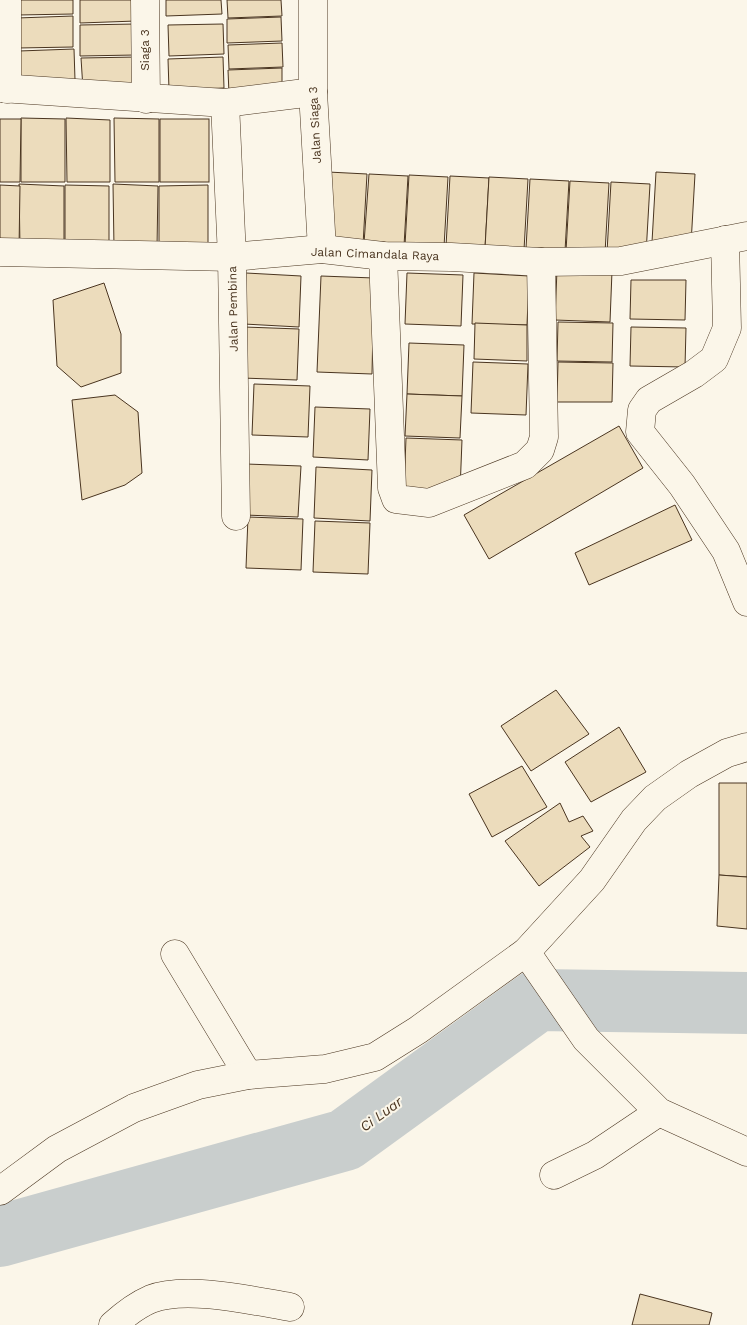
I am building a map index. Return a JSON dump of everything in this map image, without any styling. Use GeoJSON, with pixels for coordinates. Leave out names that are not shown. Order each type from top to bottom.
{"type":"FeatureCollection","features":[{"type":"Feature","properties":{"kind":"street"},"geometry":{"type":"LineString","coordinates":[[6,0],[3,89],[225,103],[312,92]]}},
{"type":"Feature","properties":{"kind":"street","name":"Siaga 3"},"geometry":{"type":"LineString","coordinates":[[145,0],[146,99]]}},
{"type":"Feature","properties":{"kind":"street","name":"Jalan Siaga 3"},"geometry":{"type":"LineString","coordinates":[[313,0],[312,92],[322,249]]}},
{"type":"Feature","properties":{"kind":"street","name":"Jalan Pembina"},"geometry":{"type":"LineString","coordinates":[[225,103],[232,257],[236,516]]}},
{"type":"Feature","properties":{"kind":"street"},"geometry":{"type":"LineString","coordinates":[[736,238],[727,328],[714,359],[694,374],[648,400],[642,410],[640,432],[682,485],[726,551],[747,602]]}},
{"type":"Feature","properties":{"kind":"street","name":"Jalan Cimandala Raya"},"geometry":{"type":"LineString","coordinates":[[0,252],[232,257],[322,249],[383,256],[451,256],[541,262],[621,261],[736,238]]}},
{"type":"Feature","properties":{"kind":"street"},"geometry":{"type":"LineString","coordinates":[[383,256],[392,488],[396,500],[429,503],[525,465],[540,450],[544,437],[541,262]]}},
{"type":"Feature","properties":{"kind":"street"},"geometry":{"type":"LineString","coordinates":[[0,1191],[57,1149],[134,1108],[198,1085],[248,1075],[325,1069],[375,1057],[532,960],[634,820],[655,798],[689,774],[727,752],[747,747]]}},
{"type":"Feature","properties":{"kind":"street"},"geometry":{"type":"LineString","coordinates":[[175,954],[248,1075]]}},
{"type":"Feature","properties":{"kind":"street"},"geometry":{"type":"LineString","coordinates":[[532,960],[586,1039],[659,1112],[747,1152]]}},
{"type":"Feature","properties":{"kind":"street"},"geometry":{"type":"LineString","coordinates":[[554,1175],[595,1155],[659,1112]]}},
{"type":"Feature","properties":{"kind":"street"},"geometry":{"type":"LineString","coordinates":[[113,1325],[124,1315],[153,1299],[181,1294],[219,1296],[290,1307]]}},
{"type":"Feature","properties":{"kind":"building"},"geometry":{"type":"Polygon","coordinates":[[[18,0],[73,0],[73,14],[18,15],[18,0]]]}},
{"type":"Feature","properties":{"kind":"building"},"geometry":{"type":"Polygon","coordinates":[[[80,0],[135,0],[136,21],[80,23],[80,0]]]}},
{"type":"Feature","properties":{"kind":"building"},"geometry":{"type":"Polygon","coordinates":[[[166,0],[221,0],[222,14],[166,16],[166,0]]]}},
{"type":"Feature","properties":{"kind":"building"},"geometry":{"type":"Polygon","coordinates":[[[227,0],[281,0],[282,16],[228,18],[227,0]]]}},
{"type":"Feature","properties":{"kind":"building"},"geometry":{"type":"Polygon","coordinates":[[[73,16],[73,47],[18,48],[17,18],[73,16]]]}},
{"type":"Feature","properties":{"kind":"building"},"geometry":{"type":"Polygon","coordinates":[[[281,17],[282,41],[227,43],[227,19],[281,17]]]}},
{"type":"Feature","properties":{"kind":"building"},"geometry":{"type":"Polygon","coordinates":[[[135,24],[135,55],[80,56],[80,25],[135,24]]]}},
{"type":"Feature","properties":{"kind":"building"},"geometry":{"type":"Polygon","coordinates":[[[223,24],[224,54],[169,56],[168,25],[223,24]]]}},
{"type":"Feature","properties":{"kind":"building"},"geometry":{"type":"Polygon","coordinates":[[[282,43],[283,67],[229,69],[228,45],[282,43]]]}},
{"type":"Feature","properties":{"kind":"building"},"geometry":{"type":"Polygon","coordinates":[[[74,49],[75,80],[20,82],[19,51],[74,49]]]}},
{"type":"Feature","properties":{"kind":"building"},"geometry":{"type":"Polygon","coordinates":[[[137,57],[137,88],[83,89],[81,58],[137,57]]]}},
{"type":"Feature","properties":{"kind":"building"},"geometry":{"type":"Polygon","coordinates":[[[223,57],[224,88],[169,90],[168,59],[223,57]]]}},
{"type":"Feature","properties":{"kind":"building"},"geometry":{"type":"Polygon","coordinates":[[[282,68],[282,92],[229,94],[228,70],[282,68]]]}},
{"type":"Feature","properties":{"kind":"building"},"geometry":{"type":"Polygon","coordinates":[[[21,118],[65,119],[65,182],[21,182],[21,118]]]}},
{"type":"Feature","properties":{"kind":"building"},"geometry":{"type":"Polygon","coordinates":[[[66,118],[110,120],[110,182],[67,182],[66,118]]]}},
{"type":"Feature","properties":{"kind":"building"},"geometry":{"type":"Polygon","coordinates":[[[114,118],[159,119],[159,182],[115,182],[114,118]]]}},
{"type":"Feature","properties":{"kind":"building"},"geometry":{"type":"Polygon","coordinates":[[[0,119],[21,119],[20,182],[0,182],[0,119]]]}},
{"type":"Feature","properties":{"kind":"building"},"geometry":{"type":"Polygon","coordinates":[[[160,119],[209,119],[209,182],[160,182],[160,119]]]}},
{"type":"Feature","properties":{"kind":"building"},"geometry":{"type":"Polygon","coordinates":[[[328,172],[367,174],[363,245],[324,243],[328,172]]]}},
{"type":"Feature","properties":{"kind":"building"},"geometry":{"type":"Polygon","coordinates":[[[656,172],[695,174],[691,244],[652,242],[656,172]]]}},
{"type":"Feature","properties":{"kind":"building"},"geometry":{"type":"Polygon","coordinates":[[[369,174],[408,176],[404,246],[364,243],[369,174]]]}},
{"type":"Feature","properties":{"kind":"building"},"geometry":{"type":"Polygon","coordinates":[[[409,175],[448,177],[444,247],[405,245],[409,175]]]}},
{"type":"Feature","properties":{"kind":"building"},"geometry":{"type":"Polygon","coordinates":[[[450,176],[489,178],[485,248],[446,246],[450,176]]]}},
{"type":"Feature","properties":{"kind":"building"},"geometry":{"type":"Polygon","coordinates":[[[489,177],[528,179],[524,250],[485,248],[489,177]]]}},
{"type":"Feature","properties":{"kind":"building"},"geometry":{"type":"Polygon","coordinates":[[[530,179],[569,181],[565,251],[526,248],[530,179]]]}},
{"type":"Feature","properties":{"kind":"building"},"geometry":{"type":"Polygon","coordinates":[[[570,181],[609,183],[605,253],[566,251],[570,181]]]}},
{"type":"Feature","properties":{"kind":"building"},"geometry":{"type":"Polygon","coordinates":[[[611,182],[650,184],[646,254],[607,252],[611,182]]]}},
{"type":"Feature","properties":{"kind":"building"},"geometry":{"type":"Polygon","coordinates":[[[19,184],[64,186],[64,248],[20,248],[19,184]]]}},
{"type":"Feature","properties":{"kind":"building"},"geometry":{"type":"Polygon","coordinates":[[[113,184],[158,186],[157,248],[114,248],[113,184]]]}},
{"type":"Feature","properties":{"kind":"building"},"geometry":{"type":"Polygon","coordinates":[[[0,185],[20,186],[19,249],[0,249],[0,185]]]}},
{"type":"Feature","properties":{"kind":"building"},"geometry":{"type":"Polygon","coordinates":[[[65,185],[109,186],[109,249],[65,249],[65,185]]]}},
{"type":"Feature","properties":{"kind":"building"},"geometry":{"type":"Polygon","coordinates":[[[208,185],[208,249],[159,249],[159,186],[208,185]]]}},
{"type":"Feature","properties":{"kind":"building"},"geometry":{"type":"Polygon","coordinates":[[[557,269],[612,271],[610,322],[555,320],[557,269]]]}},
{"type":"Feature","properties":{"kind":"building"},"geometry":{"type":"Polygon","coordinates":[[[246,273],[301,276],[299,327],[244,324],[246,273]]]}},
{"type":"Feature","properties":{"kind":"building"},"geometry":{"type":"Polygon","coordinates":[[[407,273],[463,275],[461,326],[405,324],[407,273]]]}},
{"type":"Feature","properties":{"kind":"building"},"geometry":{"type":"Polygon","coordinates":[[[474,273],[529,276],[527,325],[472,324],[474,273]]]}},
{"type":"Feature","properties":{"kind":"building"},"geometry":{"type":"Polygon","coordinates":[[[321,276],[374,278],[372,374],[317,372],[321,276]]]}},
{"type":"Feature","properties":{"kind":"building"},"geometry":{"type":"Polygon","coordinates":[[[631,280],[686,280],[685,320],[630,319],[631,280]]]}},
{"type":"Feature","properties":{"kind":"building"},"geometry":{"type":"Polygon","coordinates":[[[104,283],[121,334],[121,373],[81,387],[57,366],[53,300],[104,283]]]}},
{"type":"Feature","properties":{"kind":"building"},"geometry":{"type":"Polygon","coordinates":[[[558,322],[613,323],[612,362],[557,361],[558,322]]]}},
{"type":"Feature","properties":{"kind":"building"},"geometry":{"type":"Polygon","coordinates":[[[475,323],[527,325],[527,361],[474,359],[475,323]]]}},
{"type":"Feature","properties":{"kind":"building"},"geometry":{"type":"Polygon","coordinates":[[[244,327],[299,329],[297,380],[242,378],[244,327]]]}},
{"type":"Feature","properties":{"kind":"building"},"geometry":{"type":"Polygon","coordinates":[[[631,327],[686,328],[685,367],[630,366],[631,327]]]}},
{"type":"Feature","properties":{"kind":"building"},"geometry":{"type":"Polygon","coordinates":[[[409,343],[464,345],[462,396],[407,394],[409,343]]]}},
{"type":"Feature","properties":{"kind":"building"},"geometry":{"type":"Polygon","coordinates":[[[473,362],[528,364],[526,415],[471,413],[473,362]]]}},
{"type":"Feature","properties":{"kind":"building"},"geometry":{"type":"Polygon","coordinates":[[[558,362],[613,363],[612,402],[557,402],[558,362]]]}},
{"type":"Feature","properties":{"kind":"building"},"geometry":{"type":"Polygon","coordinates":[[[254,384],[310,386],[308,437],[252,435],[254,384]]]}},
{"type":"Feature","properties":{"kind":"building"},"geometry":{"type":"Polygon","coordinates":[[[407,394],[462,396],[460,438],[405,436],[407,394]]]}},
{"type":"Feature","properties":{"kind":"building"},"geometry":{"type":"Polygon","coordinates":[[[115,395],[138,412],[142,473],[125,485],[82,500],[72,400],[115,395]]]}},
{"type":"Feature","properties":{"kind":"building"},"geometry":{"type":"Polygon","coordinates":[[[315,407],[370,409],[368,460],[313,457],[315,407]]]}},
{"type":"Feature","properties":{"kind":"building"},"geometry":{"type":"Polygon","coordinates":[[[619,426],[643,468],[489,559],[464,515],[619,426]]]}},
{"type":"Feature","properties":{"kind":"building"},"geometry":{"type":"Polygon","coordinates":[[[406,438],[462,440],[460,491],[404,488],[406,438]]]}},
{"type":"Feature","properties":{"kind":"building"},"geometry":{"type":"Polygon","coordinates":[[[246,464],[301,466],[298,517],[244,515],[246,464]]]}},
{"type":"Feature","properties":{"kind":"building"},"geometry":{"type":"Polygon","coordinates":[[[316,467],[372,470],[370,521],[314,518],[316,467]]]}},
{"type":"Feature","properties":{"kind":"building"},"geometry":{"type":"Polygon","coordinates":[[[675,505],[692,540],[589,585],[575,553],[675,505]]]}},
{"type":"Feature","properties":{"kind":"building"},"geometry":{"type":"Polygon","coordinates":[[[248,517],[303,519],[301,570],[246,568],[248,517]]]}},
{"type":"Feature","properties":{"kind":"building"},"geometry":{"type":"Polygon","coordinates":[[[315,521],[370,523],[368,574],[313,572],[315,521]]]}},
{"type":"Feature","properties":{"kind":"building"},"geometry":{"type":"Polygon","coordinates":[[[556,690],[589,734],[531,771],[501,726],[556,690]]]}},
{"type":"Feature","properties":{"kind":"building"},"geometry":{"type":"Polygon","coordinates":[[[619,727],[646,772],[591,802],[565,762],[619,727]]]}},
{"type":"Feature","properties":{"kind":"building"},"geometry":{"type":"Polygon","coordinates":[[[522,766],[547,807],[492,837],[469,794],[522,766]]]}},
{"type":"Feature","properties":{"kind":"building"},"geometry":{"type":"Polygon","coordinates":[[[719,783],[747,783],[747,877],[719,875],[719,783]]]}},
{"type":"Feature","properties":{"kind":"building"},"geometry":{"type":"Polygon","coordinates":[[[560,803],[569,822],[583,816],[593,831],[581,836],[590,847],[539,886],[505,841],[560,803]]]}},
{"type":"Feature","properties":{"kind":"building"},"geometry":{"type":"Polygon","coordinates":[[[719,875],[747,877],[747,929],[717,926],[719,875]]]}},
{"type":"Feature","properties":{"kind":"building"},"geometry":{"type":"Polygon","coordinates":[[[640,1294],[712,1313],[709,1325],[632,1325],[640,1294]]]}},
{"type":"Feature","properties":{"kind":"waterway","name":"Ci Luar"},"geometry":{"type":"LineString","coordinates":[[0,1236],[345,1140],[538,1000],[747,1003]]}}]}
